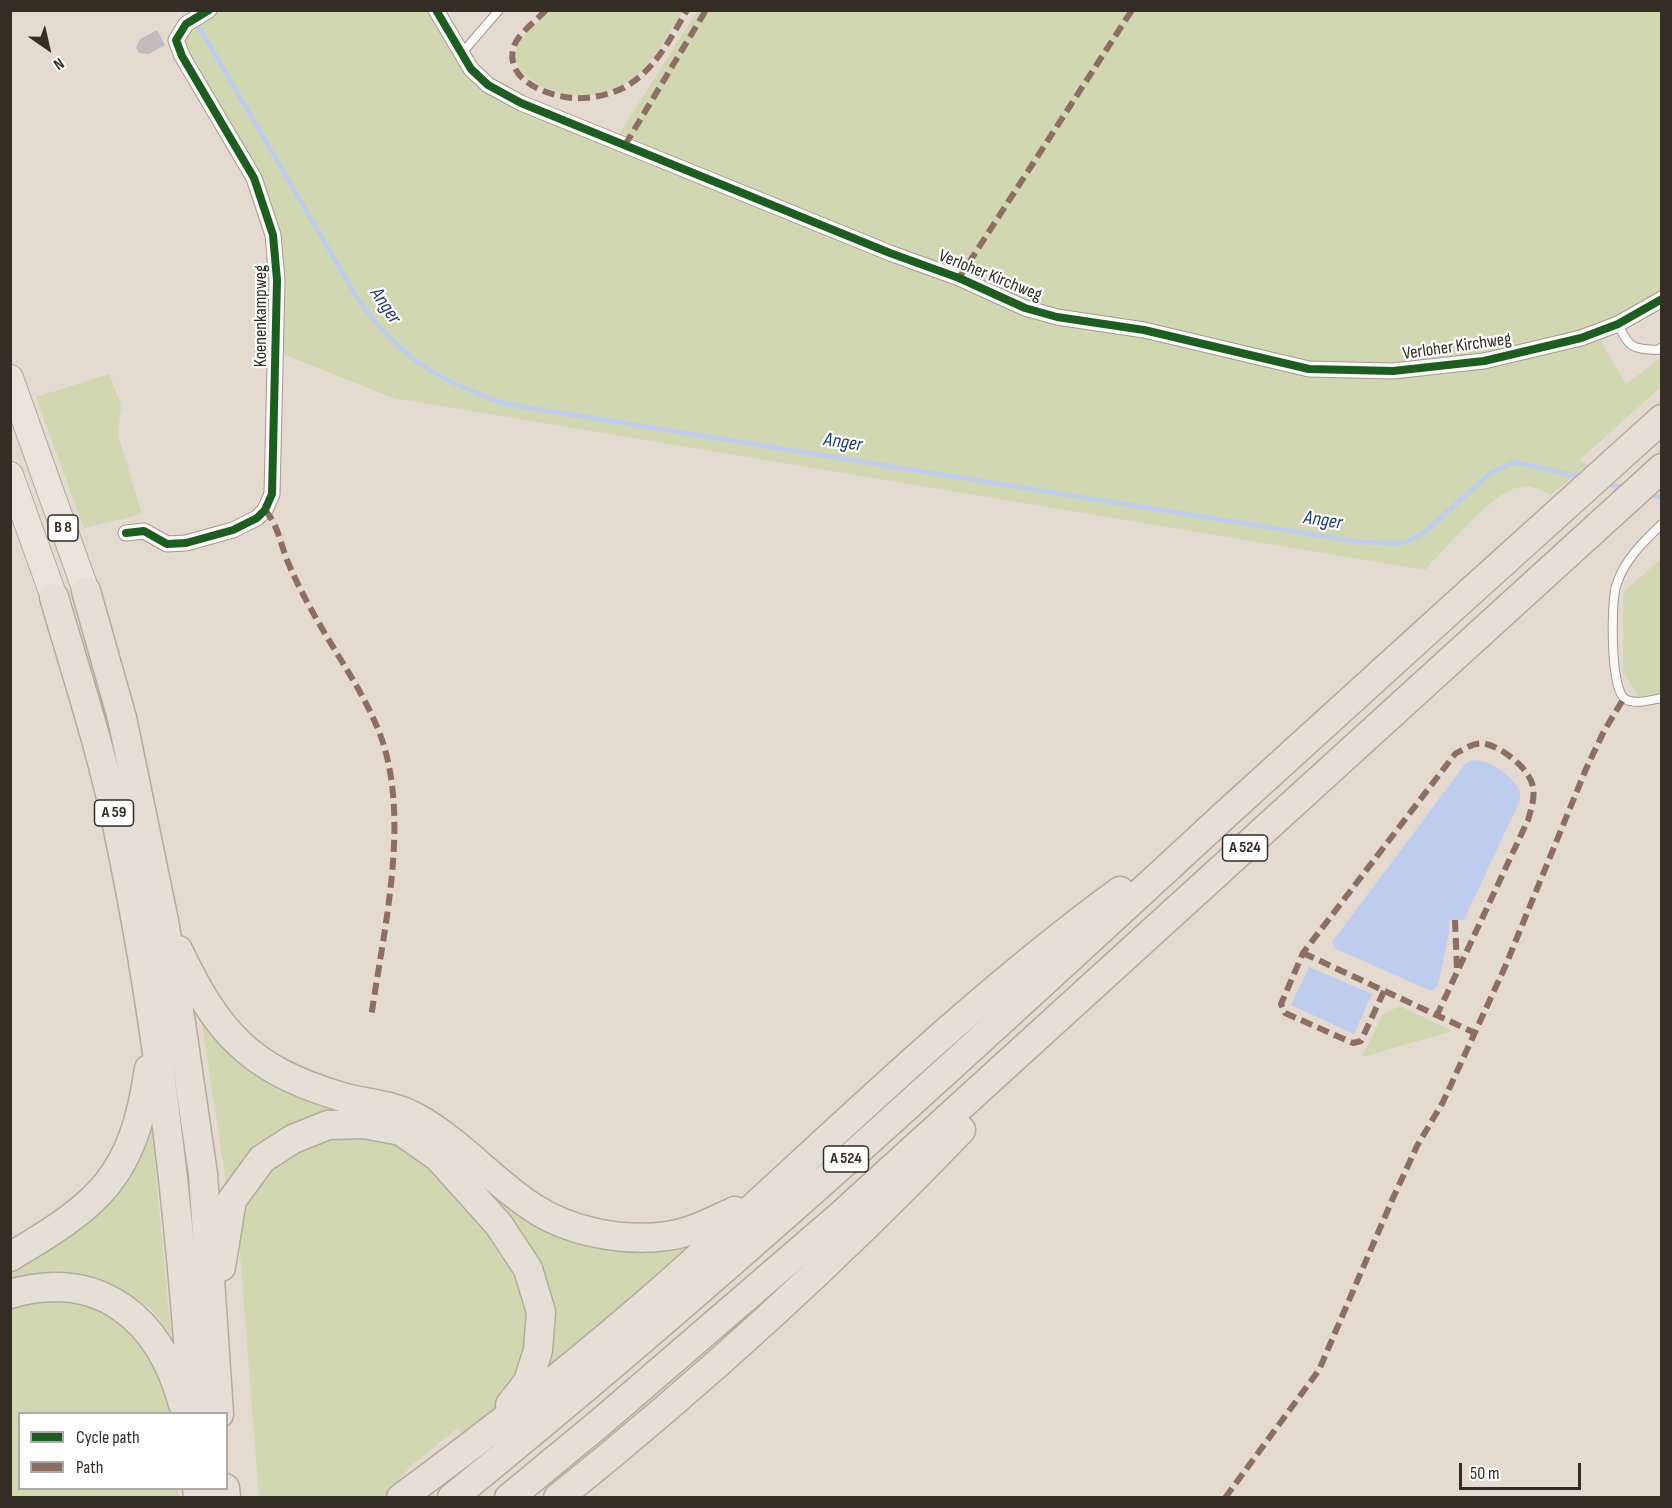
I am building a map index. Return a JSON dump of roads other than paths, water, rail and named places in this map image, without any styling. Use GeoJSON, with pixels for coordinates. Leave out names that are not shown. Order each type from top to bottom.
{"type":"FeatureCollection","features":[{"type":"Feature","properties":{"kind":"highway","name":"B 8"},"geometry":{"type":"LineString","coordinates":[[10,378],[86,591]]}},
{"type":"Feature","properties":{"kind":"highway","name":"A 524"},"geometry":{"type":"LineString","coordinates":[[452,1497],[582,1393],[805,1196],[1038,988],[1662,419]]}},
{"type":"Feature","properties":{"kind":"highway","name":"A 524"},"geometry":{"type":"LineString","coordinates":[[509,1497],[601,1422],[840,1216],[1657,472]]}},
{"type":"Feature","properties":{"kind":"highway","name":"B 8"},"geometry":{"type":"LineString","coordinates":[[10,475],[54,597]]}},
{"type":"Feature","properties":{"kind":"highway","name":"A 59"},"geometry":{"type":"LineString","coordinates":[[86,591],[122,718],[164,921],[202,1174],[219,1412]]}},
{"type":"Feature","properties":{"kind":"highway","name":"A 59"},"geometry":{"type":"LineString","coordinates":[[54,597],[117,823],[154,1034],[188,1333],[193,1412]]}},
{"type":"Feature","properties":{"kind":"highway"},"geometry":{"type":"LineString","coordinates":[[401,1497],[447,1464],[620,1326],[1011,976],[1063,933],[1231,810]]}},
{"type":"Feature","properties":{"kind":"highway"},"geometry":{"type":"LineString","coordinates":[[164,921],[198,992],[226,1033],[259,1061],[292,1080],[340,1097],[380,1104],[414,1116],[437,1130],[533,1208],[576,1228],[613,1235],[667,1236],[700,1227],[737,1210],[786,1176]]}},
{"type":"Feature","properties":{"kind":"highway"},"geometry":{"type":"LineString","coordinates":[[558,1497],[640,1432],[798,1291],[986,1105],[1068,1009]]}},
{"type":"Feature","properties":{"kind":"highway"},"geometry":{"type":"LineString","coordinates":[[10,1257],[63,1226],[89,1206],[119,1168],[135,1135],[144,1103],[154,1034]]}},
{"type":"Feature","properties":{"kind":"highway"},"geometry":{"type":"LineString","coordinates":[[214,1347],[222,1253],[232,1200],[262,1159],[293,1139],[328,1125],[364,1124],[401,1131],[438,1157],[499,1225],[528,1269],[541,1312],[538,1350],[528,1382],[507,1409],[447,1464]]}},
{"type":"Feature","properties":{"kind":"highway"},"geometry":{"type":"LineString","coordinates":[[10,1294],[33,1288],[87,1289],[125,1307],[146,1326],[166,1356],[186,1412]]}},
{"type":"Feature","properties":{"kind":"highway"},"geometry":{"type":"LineString","coordinates":[[587,1497],[640,1432]]}},
{"type":"Feature","properties":{"kind":"street","name":"Verloher Kirchweg"},"geometry":{"type":"LineString","coordinates":[[436,10],[461,54],[481,80],[521,103],[890,253],[959,278],[1025,308],[1057,316],[1143,330],[1309,369],[1393,371],[1484,361],[1581,338],[1618,324],[1662,298]]}},
{"type":"Feature","properties":{"kind":"street","name":"Koenenkampweg"},"geometry":{"type":"LineString","coordinates":[[126,532],[144,531],[167,544],[186,543],[233,530],[257,519],[265,510],[272,494],[277,280],[273,235],[254,178],[178,47],[176,39],[186,24],[206,12]]}},
{"type":"Feature","properties":{"kind":"lane"},"geometry":{"type":"LineString","coordinates":[[461,54],[499,10]]}},
{"type":"Feature","properties":{"kind":"lane"},"geometry":{"type":"LineString","coordinates":[[1618,324],[1627,343],[1637,349],[1658,350],[1662,347]]}},
{"type":"Feature","properties":{"kind":"lane"},"geometry":{"type":"LineString","coordinates":[[1662,524],[1633,551],[1616,586],[1614,611],[1615,678],[1619,692],[1624,698],[1634,701],[1662,698]]}},
{"type":"Feature","properties":{"kind":"water"},"geometry":{"type":"Polygon","coordinates":[[[1472,760],[1486,762],[1506,774],[1520,791],[1520,800],[1464,920],[1449,920],[1449,933],[1438,985],[1434,990],[1429,990],[1334,948],[1332,942],[1466,763],[1472,760]]]}},
{"type":"Feature","properties":{"kind":"water"},"geometry":{"type":"Polygon","coordinates":[[[1309,967],[1372,994],[1354,1034],[1291,1005],[1309,967]]]}},
{"type":"Feature","properties":{"kind":"waterway","name":"Anger"},"geometry":{"type":"LineString","coordinates":[[189,10],[359,301],[375,321],[406,353],[423,366],[460,386],[506,404],[1359,542],[1403,543],[1425,532],[1489,474],[1515,462],[1580,477]]}},
{"type":"Feature","properties":{"kind":"waterway","name":"Anger"},"geometry":{"type":"LineString","coordinates":[[1606,484],[1624,488]]}},
{"type":"Feature","properties":{"kind":"waterway","name":"Anger"},"geometry":{"type":"LineString","coordinates":[[1647,494],[1662,498]]}}]}
